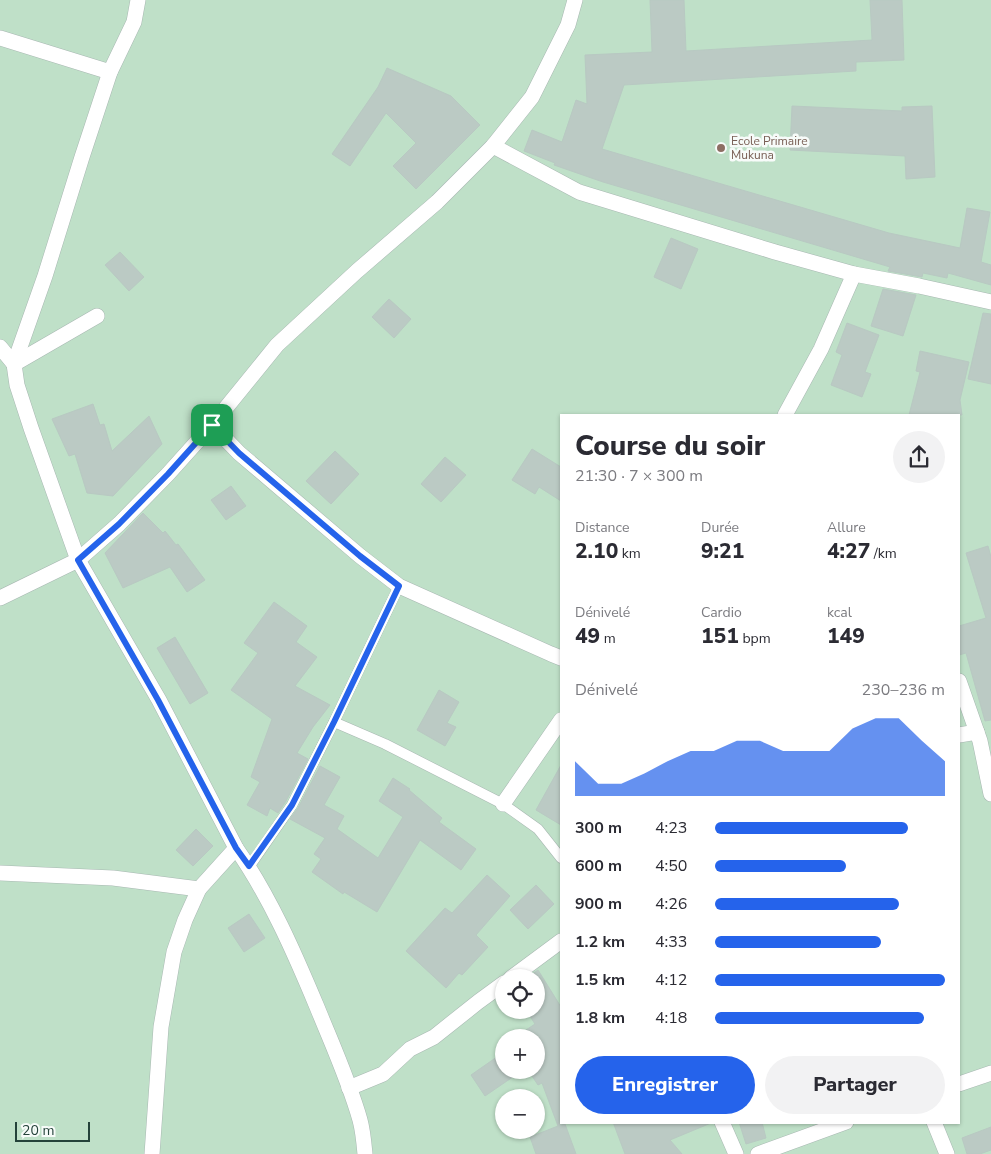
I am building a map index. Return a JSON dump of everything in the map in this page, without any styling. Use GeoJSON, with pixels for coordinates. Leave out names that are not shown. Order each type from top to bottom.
{"type":"FeatureCollection","features":[{"type":"Feature","properties":{"kind":"street"},"geometry":{"type":"LineString","coordinates":[[138,0],[134,22],[110,72],[45,276],[14,364],[17,384],[78,560],[158,700],[236,848],[249,866],[277,916],[349,1088],[360,1122],[365,1154]]}},
{"type":"Feature","properties":{"kind":"street"},"geometry":{"type":"LineString","coordinates":[[0,598],[78,560],[119,524],[212,425],[277,346],[357,271],[437,202],[494,146],[532,97],[568,25],[575,0]]}},
{"type":"Feature","properties":{"kind":"street"},"geometry":{"type":"LineString","coordinates":[[0,38],[110,72]]}},
{"type":"Feature","properties":{"kind":"street"},"geometry":{"type":"LineString","coordinates":[[494,146],[579,192],[854,274],[991,302]]}},
{"type":"Feature","properties":{"kind":"street"},"geometry":{"type":"LineString","coordinates":[[786,414],[821,349],[854,274]]}},
{"type":"Feature","properties":{"kind":"street"},"geometry":{"type":"LineString","coordinates":[[14,364],[97,316]]}},
{"type":"Feature","properties":{"kind":"street"},"geometry":{"type":"LineString","coordinates":[[0,347],[14,364]]}},
{"type":"Feature","properties":{"kind":"street"},"geometry":{"type":"LineString","coordinates":[[212,425],[239,453],[261,472],[360,556],[399,586],[560,658]]}},
{"type":"Feature","properties":{"kind":"street"},"geometry":{"type":"LineString","coordinates":[[960,684],[980,741],[991,794]]}},
{"type":"Feature","properties":{"kind":"street"},"geometry":{"type":"LineString","coordinates":[[503,804],[560,721]]}},
{"type":"Feature","properties":{"kind":"street"},"geometry":{"type":"LineString","coordinates":[[960,735],[977,732]]}},
{"type":"Feature","properties":{"kind":"street"},"geometry":{"type":"LineString","coordinates":[[152,1154],[161,1027],[174,952],[185,920],[199,889],[236,848]]}},
{"type":"Feature","properties":{"kind":"street"},"geometry":{"type":"LineString","coordinates":[[0,874],[113,878],[199,889]]}},
{"type":"Feature","properties":{"kind":"street"},"geometry":{"type":"LineString","coordinates":[[524,969],[560,942]]}},
{"type":"Feature","properties":{"kind":"street"},"geometry":{"type":"LineString","coordinates":[[349,1088],[383,1074],[410,1049],[434,1037],[495,990]]}},
{"type":"Feature","properties":{"kind":"street"},"geometry":{"type":"LineString","coordinates":[[960,1084],[991,1073]]}},
{"type":"Feature","properties":{"kind":"street"},"geometry":{"type":"LineString","coordinates":[[723,1124],[736,1154]]}},
{"type":"Feature","properties":{"kind":"street"},"geometry":{"type":"LineString","coordinates":[[758,1154],[840,1124]]}},
{"type":"Feature","properties":{"kind":"street"},"geometry":{"type":"LineString","coordinates":[[935,1124],[947,1154]]}},
{"type":"Feature","properties":{"kind":"lane"},"geometry":{"type":"LineString","coordinates":[[249,866],[292,805],[399,586]]}},
{"type":"Feature","properties":{"kind":"lane"},"geometry":{"type":"LineString","coordinates":[[334,722],[385,744],[503,804],[538,829],[560,857]]}},
{"type":"Feature","properties":{"kind":"green space"},"geometry":{"type":"Polygon","coordinates":[[[0,0],[991,0],[991,1154],[0,1154],[0,0]]]}},
{"type":"Feature","properties":{"kind":"building"},"geometry":{"type":"Polygon","coordinates":[[[650,0],[684,0],[686,51],[872,40],[870,0],[902,0],[904,60],[856,62],[856,71],[624,85],[602,149],[889,233],[960,248],[967,208],[990,212],[981,262],[991,265],[991,285],[948,273],[947,278],[923,273],[922,277],[888,271],[890,267],[603,182],[554,165],[555,163],[524,151],[532,130],[562,142],[576,100],[587,104],[585,55],[652,52],[650,0]]]}},
{"type":"Feature","properties":{"kind":"building"},"geometry":{"type":"Polygon","coordinates":[[[387,68],[451,96],[480,125],[416,189],[393,166],[416,143],[386,113],[350,166],[332,154],[378,87],[387,68]]]}},
{"type":"Feature","properties":{"kind":"building"},"geometry":{"type":"Polygon","coordinates":[[[792,106],[902,111],[902,107],[932,106],[935,177],[906,179],[905,156],[790,150],[792,106]]]}},
{"type":"Feature","properties":{"kind":"building"},"geometry":{"type":"Polygon","coordinates":[[[671,238],[698,249],[681,289],[654,277],[671,238]]]}},
{"type":"Feature","properties":{"kind":"building"},"geometry":{"type":"Polygon","coordinates":[[[120,252],[144,277],[129,291],[105,265],[120,252]]]}},
{"type":"Feature","properties":{"kind":"building"},"geometry":{"type":"Polygon","coordinates":[[[883,289],[916,295],[903,336],[871,326],[883,289]]]}},
{"type":"Feature","properties":{"kind":"building"},"geometry":{"type":"Polygon","coordinates":[[[389,299],[411,319],[394,338],[372,317],[389,299]]]}},
{"type":"Feature","properties":{"kind":"building"},"geometry":{"type":"Polygon","coordinates":[[[983,313],[991,314],[991,384],[968,379],[983,313]]]}},
{"type":"Feature","properties":{"kind":"building"},"geometry":{"type":"Polygon","coordinates":[[[847,323],[879,335],[865,372],[871,374],[862,397],[831,385],[842,355],[836,352],[847,323]]]}},
{"type":"Feature","properties":{"kind":"building"},"geometry":{"type":"Polygon","coordinates":[[[920,351],[969,362],[960,400],[962,415],[909,414],[920,372],[916,371],[920,351]]]}},
{"type":"Feature","properties":{"kind":"building"},"geometry":{"type":"Polygon","coordinates":[[[93,404],[100,425],[104,424],[112,451],[149,416],[162,444],[113,496],[87,493],[75,454],[69,456],[52,419],[93,404]]]}},
{"type":"Feature","properties":{"kind":"building"},"geometry":{"type":"Polygon","coordinates":[[[532,449],[560,466],[560,500],[539,487],[535,494],[512,480],[532,449]]]}},
{"type":"Feature","properties":{"kind":"building"},"geometry":{"type":"Polygon","coordinates":[[[335,451],[359,474],[331,504],[306,481],[335,451]]]}},
{"type":"Feature","properties":{"kind":"building"},"geometry":{"type":"Polygon","coordinates":[[[445,457],[466,475],[441,502],[421,484],[445,457]]]}},
{"type":"Feature","properties":{"kind":"building"},"geometry":{"type":"Polygon","coordinates":[[[231,486],[246,506],[226,520],[211,500],[231,486]]]}},
{"type":"Feature","properties":{"kind":"building"},"geometry":{"type":"Polygon","coordinates":[[[143,513],[163,533],[165,531],[176,545],[178,544],[205,580],[187,592],[170,567],[123,588],[105,553],[143,513]]]}},
{"type":"Feature","properties":{"kind":"building"},"geometry":{"type":"Polygon","coordinates":[[[988,546],[991,557],[991,720],[985,721],[966,653],[960,655],[960,626],[986,618],[966,553],[988,546]]]}},
{"type":"Feature","properties":{"kind":"building"},"geometry":{"type":"Polygon","coordinates":[[[274,602],[307,626],[296,642],[317,657],[295,686],[330,705],[313,727],[297,753],[308,759],[286,801],[278,813],[270,808],[267,816],[247,805],[260,782],[251,777],[272,719],[231,690],[258,653],[244,643],[274,602]]]}},
{"type":"Feature","properties":{"kind":"building"},"geometry":{"type":"Polygon","coordinates":[[[175,637],[208,693],[190,704],[157,648],[175,637]]]}},
{"type":"Feature","properties":{"kind":"building"},"geometry":{"type":"Polygon","coordinates":[[[439,690],[459,702],[447,723],[456,727],[445,746],[417,730],[439,690]]]}},
{"type":"Feature","properties":{"kind":"building"},"geometry":{"type":"Polygon","coordinates":[[[320,766],[340,777],[324,805],[344,816],[337,829],[378,858],[403,817],[379,801],[393,778],[410,789],[442,818],[439,822],[476,849],[461,870],[420,840],[377,912],[344,892],[343,894],[312,872],[321,859],[314,854],[325,838],[290,819],[298,808],[320,766]]]}},
{"type":"Feature","properties":{"kind":"building"},"geometry":{"type":"Polygon","coordinates":[[[560,767],[560,824],[536,810],[560,767]]]}},
{"type":"Feature","properties":{"kind":"building"},"geometry":{"type":"Polygon","coordinates":[[[196,829],[213,846],[193,866],[176,850],[196,829]]]}},
{"type":"Feature","properties":{"kind":"building"},"geometry":{"type":"Polygon","coordinates":[[[487,875],[510,896],[476,935],[488,947],[462,975],[459,973],[446,988],[406,951],[445,908],[452,913],[487,875]]]}},
{"type":"Feature","properties":{"kind":"building"},"geometry":{"type":"Polygon","coordinates":[[[536,885],[554,904],[528,929],[510,910],[536,885]]]}},
{"type":"Feature","properties":{"kind":"building"},"geometry":{"type":"Polygon","coordinates":[[[249,914],[265,938],[244,952],[228,928],[249,914]]]}},
{"type":"Feature","properties":{"kind":"building"},"geometry":{"type":"Polygon","coordinates":[[[545,981],[560,1005],[560,1124],[565,1124],[576,1154],[536,1154],[531,1139],[545,1139],[545,1131],[558,1126],[542,1083],[538,1085],[534,1079],[545,1079],[545,1029],[528,1029],[535,1024],[532,1019],[545,1019],[545,981]]]}},
{"type":"Feature","properties":{"kind":"building"},"geometry":{"type":"Polygon","coordinates":[[[495,1058],[495,1079],[510,1079],[485,1096],[471,1075],[495,1058]]]}},
{"type":"Feature","properties":{"kind":"building"},"geometry":{"type":"Polygon","coordinates":[[[614,1124],[709,1124],[670,1140],[682,1154],[625,1154],[614,1124]]]}},
{"type":"Feature","properties":{"kind":"building"},"geometry":{"type":"Polygon","coordinates":[[[740,1124],[762,1124],[766,1138],[746,1144],[740,1124]]]}},
{"type":"Feature","properties":{"kind":"building"},"geometry":{"type":"Polygon","coordinates":[[[991,1127],[991,1150],[980,1154],[967,1154],[962,1138],[991,1127]]]}},
{"type":"Feature","properties":{"kind":"place","name":"Ecole Primaire Mukuna"},"geometry":{"type":"Point","coordinates":[721,148]}},
{"type":"Feature","properties":{"kind":"route"},"geometry":{"type":"LineString","coordinates":[[212,425],[239,453],[360,556],[399,586],[292,805],[249,866],[236,848],[158,700],[78,560],[119,524],[212,425]]}}]}
